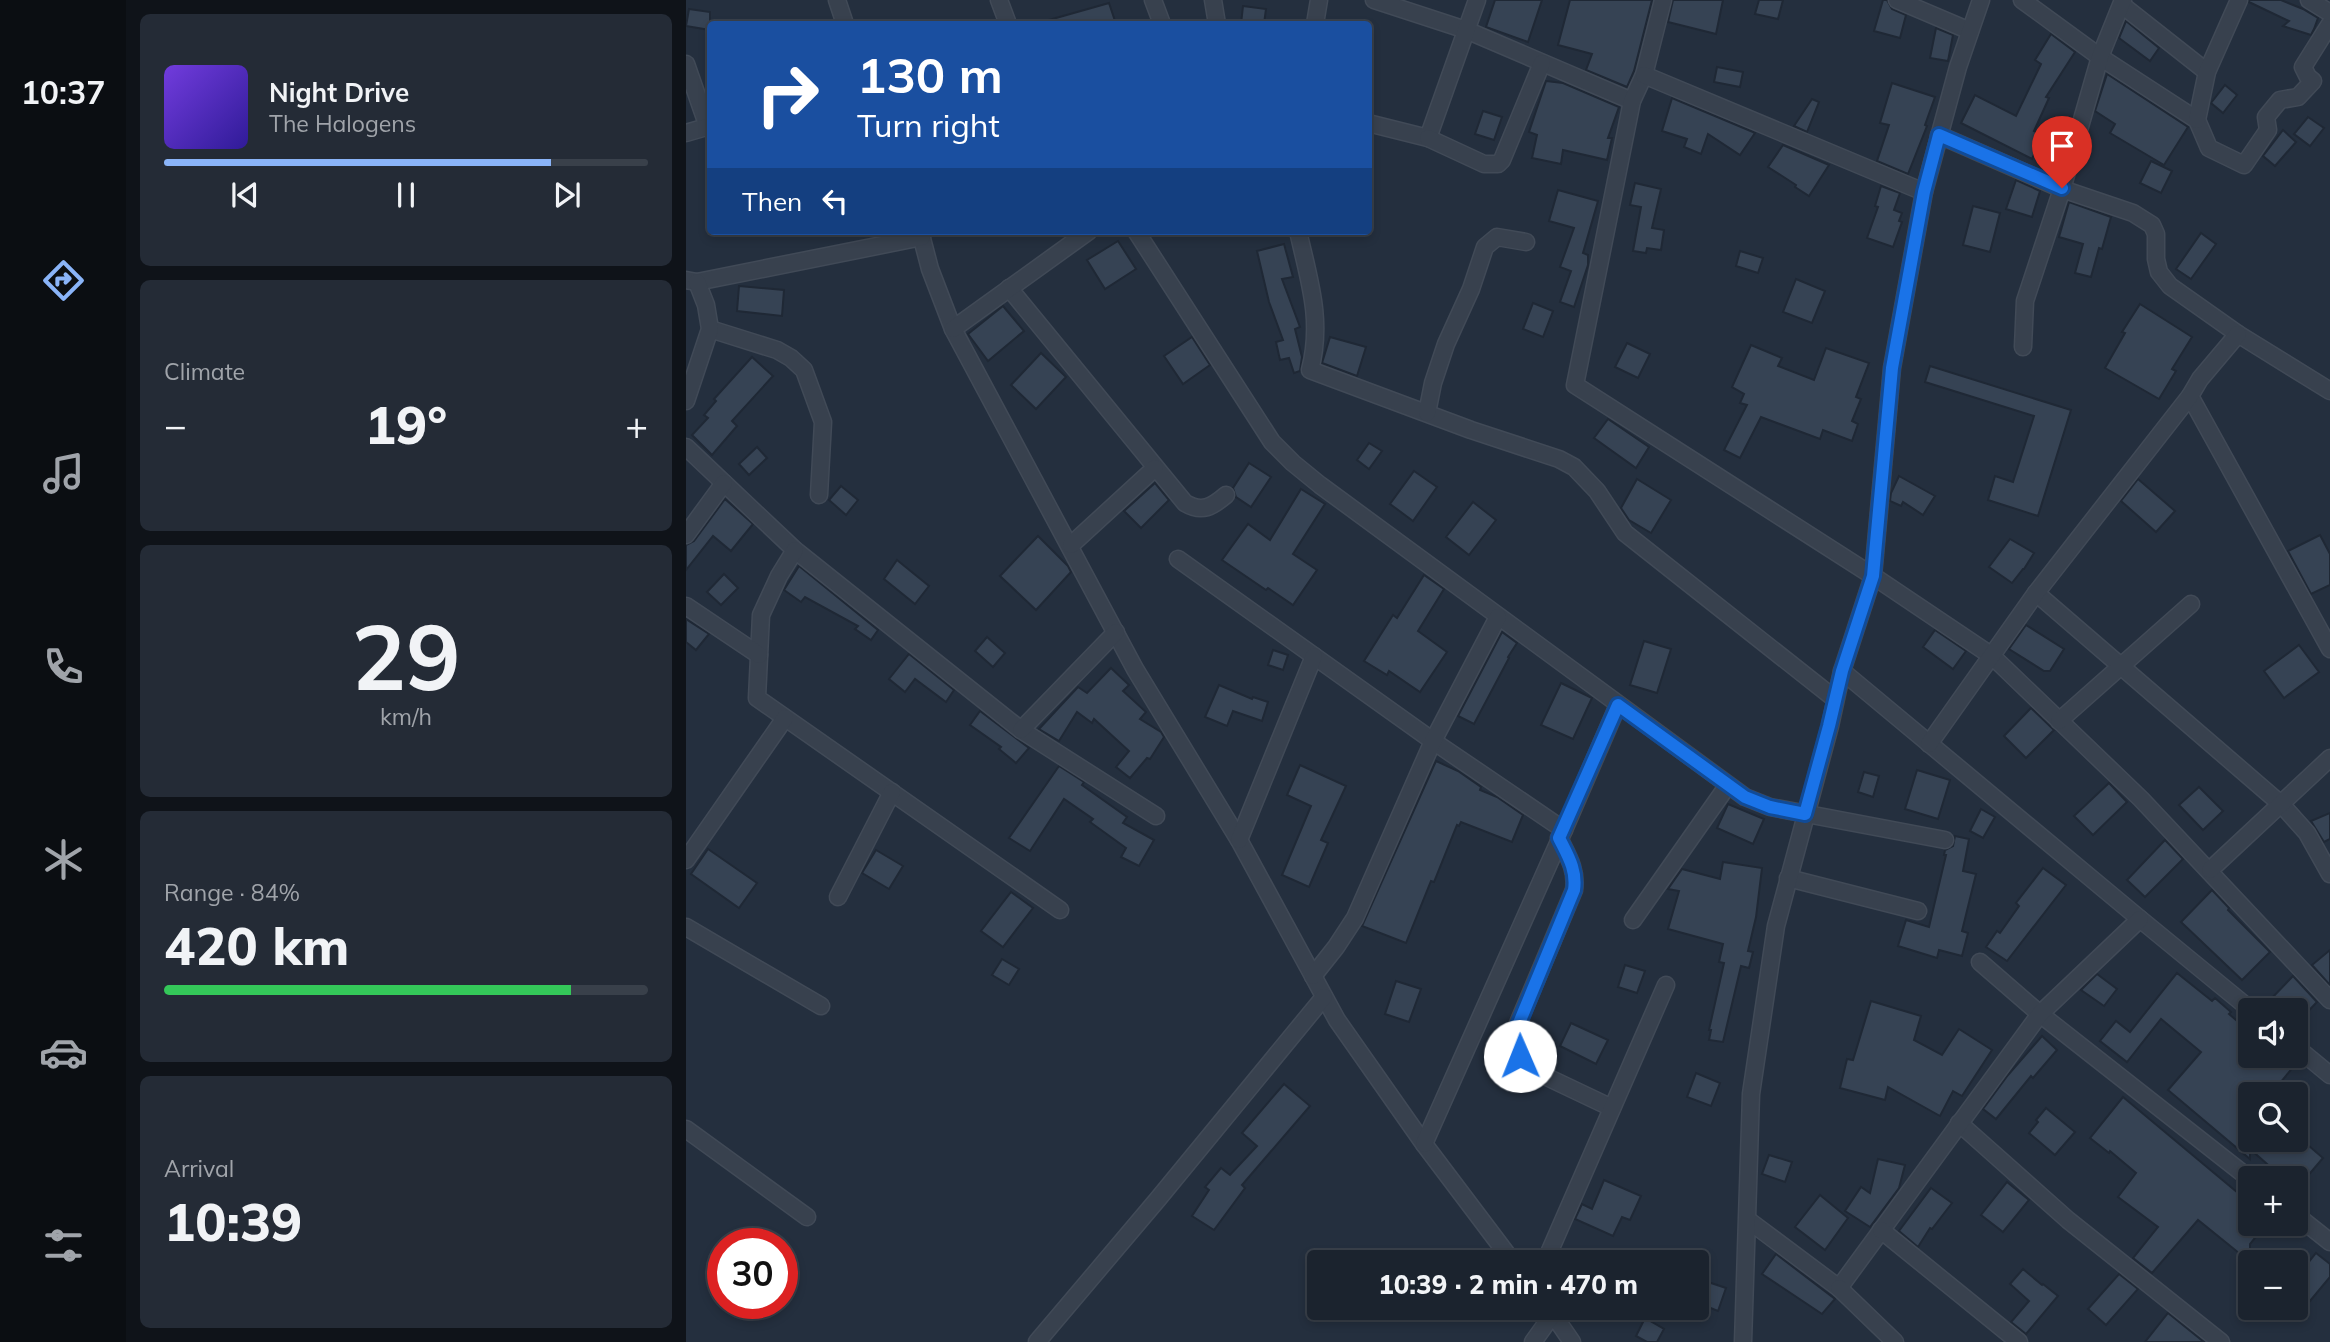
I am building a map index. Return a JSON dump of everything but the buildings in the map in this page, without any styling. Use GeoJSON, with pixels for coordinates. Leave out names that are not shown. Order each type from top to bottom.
{"type":"FeatureCollection","features":[{"type":"Feature","properties":{"kind":"street"},"geometry":{"type":"LineString","coordinates":[[836,0],[844,21]]}},
{"type":"Feature","properties":{"kind":"street"},"geometry":{"type":"LineString","coordinates":[[999,0],[1007,21]]}},
{"type":"Feature","properties":{"kind":"street"},"geometry":{"type":"LineString","coordinates":[[1153,0],[1161,21]]}},
{"type":"Feature","properties":{"kind":"street"},"geometry":{"type":"LineString","coordinates":[[1213,0],[1216,21]]}},
{"type":"Feature","properties":{"kind":"street"},"geometry":{"type":"LineString","coordinates":[[1316,21],[1319,0]]}},
{"type":"Feature","properties":{"kind":"street"},"geometry":{"type":"LineString","coordinates":[[1374,0],[1466,30],[1632,101]]}},
{"type":"Feature","properties":{"kind":"street"},"geometry":{"type":"LineString","coordinates":[[1427,138],[1477,0]]}},
{"type":"Feature","properties":{"kind":"street"},"geometry":{"type":"LineString","coordinates":[[1663,0],[1644,75],[1632,101],[1576,385],[1992,656],[2141,799],[2330,1000]]}},
{"type":"Feature","properties":{"kind":"street"},"geometry":{"type":"LineString","coordinates":[[1897,0],[1970,31]]}},
{"type":"Feature","properties":{"kind":"street"},"geometry":{"type":"LineString","coordinates":[[1743,1342],[1751,1094],[1776,926],[1842,671],[1873,576],[1892,368],[1924,192],[1958,67],[1981,0]]}},
{"type":"Feature","properties":{"kind":"street"},"geometry":{"type":"LineString","coordinates":[[2022,0],[2101,57],[2197,120]]}},
{"type":"Feature","properties":{"kind":"street"},"geometry":{"type":"LineString","coordinates":[[2239,0],[2207,72],[2197,120],[2208,148],[2244,165],[2268,131],[2266,117],[2280,100],[2298,97],[2313,81],[2303,67],[2330,24]]}},
{"type":"Feature","properties":{"kind":"street"},"geometry":{"type":"LineString","coordinates":[[2309,0],[2330,13]]}},
{"type":"Feature","properties":{"kind":"street"},"geometry":{"type":"LineString","coordinates":[[2023,347],[2025,302],[2101,57],[2123,2],[2207,72]]}},
{"type":"Feature","properties":{"kind":"street"},"geometry":{"type":"LineString","coordinates":[[1372,124],[1427,138],[1484,164],[1498,164],[1542,63]]}},
{"type":"Feature","properties":{"kind":"street"},"geometry":{"type":"LineString","coordinates":[[686,64],[707,122]]}},
{"type":"Feature","properties":{"kind":"street"},"geometry":{"type":"LineString","coordinates":[[1644,75],[1924,192]]}},
{"type":"Feature","properties":{"kind":"street"},"geometry":{"type":"LineString","coordinates":[[686,133],[707,128]]}},
{"type":"Feature","properties":{"kind":"street"},"geometry":{"type":"LineString","coordinates":[[1939,135],[2062,188],[2133,213],[2152,225],[2156,234],[2159,272],[2170,286],[2238,334],[2330,391]]}},
{"type":"Feature","properties":{"kind":"street"},"geometry":{"type":"LineString","coordinates":[[686,401],[710,329],[706,306],[691,281],[916,235]]}},
{"type":"Feature","properties":{"kind":"street"},"geometry":{"type":"LineString","coordinates":[[921,235],[930,269],[953,329],[1135,669],[1239,840],[1337,1020],[1424,1144],[1504,1250]]}},
{"type":"Feature","properties":{"kind":"street"},"geometry":{"type":"LineString","coordinates":[[953,329],[1083,235]]}},
{"type":"Feature","properties":{"kind":"street"},"geometry":{"type":"LineString","coordinates":[[1139,235],[1272,442],[1320,485],[1745,797],[1770,807],[1945,840]]}},
{"type":"Feature","properties":{"kind":"street"},"geometry":{"type":"LineString","coordinates":[[1299,235],[1316,310],[1317,335],[1311,370],[1471,430],[1559,459],[1574,467],[1597,491],[1625,533],[1835,699]]}},
{"type":"Feature","properties":{"kind":"street"},"geometry":{"type":"LineString","coordinates":[[1427,413],[1438,366],[1471,289],[1485,247],[1497,237],[1526,242]]}},
{"type":"Feature","properties":{"kind":"street"},"geometry":{"type":"LineString","coordinates":[[1009,288],[1185,503],[1206,509],[1226,495]]}},
{"type":"Feature","properties":{"kind":"street"},"geometry":{"type":"LineString","coordinates":[[710,329],[777,350],[804,370],[823,422],[819,495]]}},
{"type":"Feature","properties":{"kind":"street"},"geometry":{"type":"LineString","coordinates":[[1929,744],[2036,593],[2190,396],[2200,379],[2238,334]]}},
{"type":"Feature","properties":{"kind":"street"},"geometry":{"type":"LineString","coordinates":[[2190,396],[2330,649]]}},
{"type":"Feature","properties":{"kind":"street"},"geometry":{"type":"LineString","coordinates":[[686,447],[795,550],[1021,730],[1156,816]]}},
{"type":"Feature","properties":{"kind":"street"},"geometry":{"type":"LineString","coordinates":[[1071,545],[1155,468]]}},
{"type":"Feature","properties":{"kind":"street"},"geometry":{"type":"LineString","coordinates":[[686,535],[724,483]]}},
{"type":"Feature","properties":{"kind":"street"},"geometry":{"type":"LineString","coordinates":[[795,550],[779,576],[761,615],[757,698],[1060,910]]}},
{"type":"Feature","properties":{"kind":"street"},"geometry":{"type":"LineString","coordinates":[[1178,559],[1561,834],[1573,867],[1574,890],[1517,1028],[1515,1045],[1530,1069],[1612,1108]]}},
{"type":"Feature","properties":{"kind":"street"},"geometry":{"type":"LineString","coordinates":[[2036,593],[2282,805],[2307,833],[2330,874]]}},
{"type":"Feature","properties":{"kind":"street"},"geometry":{"type":"LineString","coordinates":[[2059,720],[2190,604]]}},
{"type":"Feature","properties":{"kind":"street"},"geometry":{"type":"LineString","coordinates":[[686,606],[758,655]]}},
{"type":"Feature","properties":{"kind":"street"},"geometry":{"type":"LineString","coordinates":[[1312,976],[1336,947],[1354,918],[1433,741],[1498,617]]}},
{"type":"Feature","properties":{"kind":"street"},"geometry":{"type":"LineString","coordinates":[[1021,730],[1116,632]]}},
{"type":"Feature","properties":{"kind":"street"},"geometry":{"type":"LineString","coordinates":[[1239,840],[1314,656]]}},
{"type":"Feature","properties":{"kind":"street"},"geometry":{"type":"LineString","coordinates":[[1842,671],[2238,999]]}},
{"type":"Feature","properties":{"kind":"street"},"geometry":{"type":"LineString","coordinates":[[1424,1144],[1618,705]]}},
{"type":"Feature","properties":{"kind":"street"},"geometry":{"type":"LineString","coordinates":[[686,860],[785,718]]}},
{"type":"Feature","properties":{"kind":"street"},"geometry":{"type":"LineString","coordinates":[[2210,870],[2330,758]]}},
{"type":"Feature","properties":{"kind":"street"},"geometry":{"type":"LineString","coordinates":[[1633,920],[1728,785]]}},
{"type":"Feature","properties":{"kind":"street"},"geometry":{"type":"LineString","coordinates":[[838,897],[892,792]]}},
{"type":"Feature","properties":{"kind":"street"},"geometry":{"type":"LineString","coordinates":[[1788,878],[1918,911]]}},
{"type":"Feature","properties":{"kind":"street"},"geometry":{"type":"LineString","coordinates":[[1839,1288],[2040,1013],[2140,919]]}},
{"type":"Feature","properties":{"kind":"street"},"geometry":{"type":"LineString","coordinates":[[686,927],[821,1006]]}},
{"type":"Feature","properties":{"kind":"street"},"geometry":{"type":"LineString","coordinates":[[1980,962],[2040,1013],[2238,1170]]}},
{"type":"Feature","properties":{"kind":"street"},"geometry":{"type":"LineString","coordinates":[[1550,1250],[1666,985]]}},
{"type":"Feature","properties":{"kind":"street"},"geometry":{"type":"LineString","coordinates":[[1038,1342],[1324,997]]}},
{"type":"Feature","properties":{"kind":"street"},"geometry":{"type":"LineString","coordinates":[[2308,1057],[2330,1075]]}},
{"type":"Feature","properties":{"kind":"street"},"geometry":{"type":"LineString","coordinates":[[1959,1123],[2068,1220],[2221,1342]]}},
{"type":"Feature","properties":{"kind":"street"},"geometry":{"type":"LineString","coordinates":[[686,1129],[807,1217]]}},
{"type":"Feature","properties":{"kind":"street"},"geometry":{"type":"LineString","coordinates":[[1748,1220],[1839,1288],[1895,1342]]}},
{"type":"Feature","properties":{"kind":"street"},"geometry":{"type":"LineString","coordinates":[[2308,1225],[2330,1242]]}},
{"type":"Feature","properties":{"kind":"street"},"geometry":{"type":"LineString","coordinates":[[1881,1230],[2019,1342]]}},
{"type":"Feature","properties":{"kind":"street"},"geometry":{"type":"LineString","coordinates":[[1533,1342],[1545,1320]]}},
{"type":"Feature","properties":{"kind":"street"},"geometry":{"type":"LineString","coordinates":[[1556,1320],[1572,1342]]}},
{"type":"Feature","properties":{"kind":"route"},"geometry":{"type":"LineString","coordinates":[[1520,1056],[1515,1045],[1517,1028],[1574,890],[1573,867],[1559,838],[1618,705],[1745,797],[1770,807],[1805,814],[1842,671],[1873,576],[1892,368],[1924,192],[1939,135],[2062,188]]}}]}
